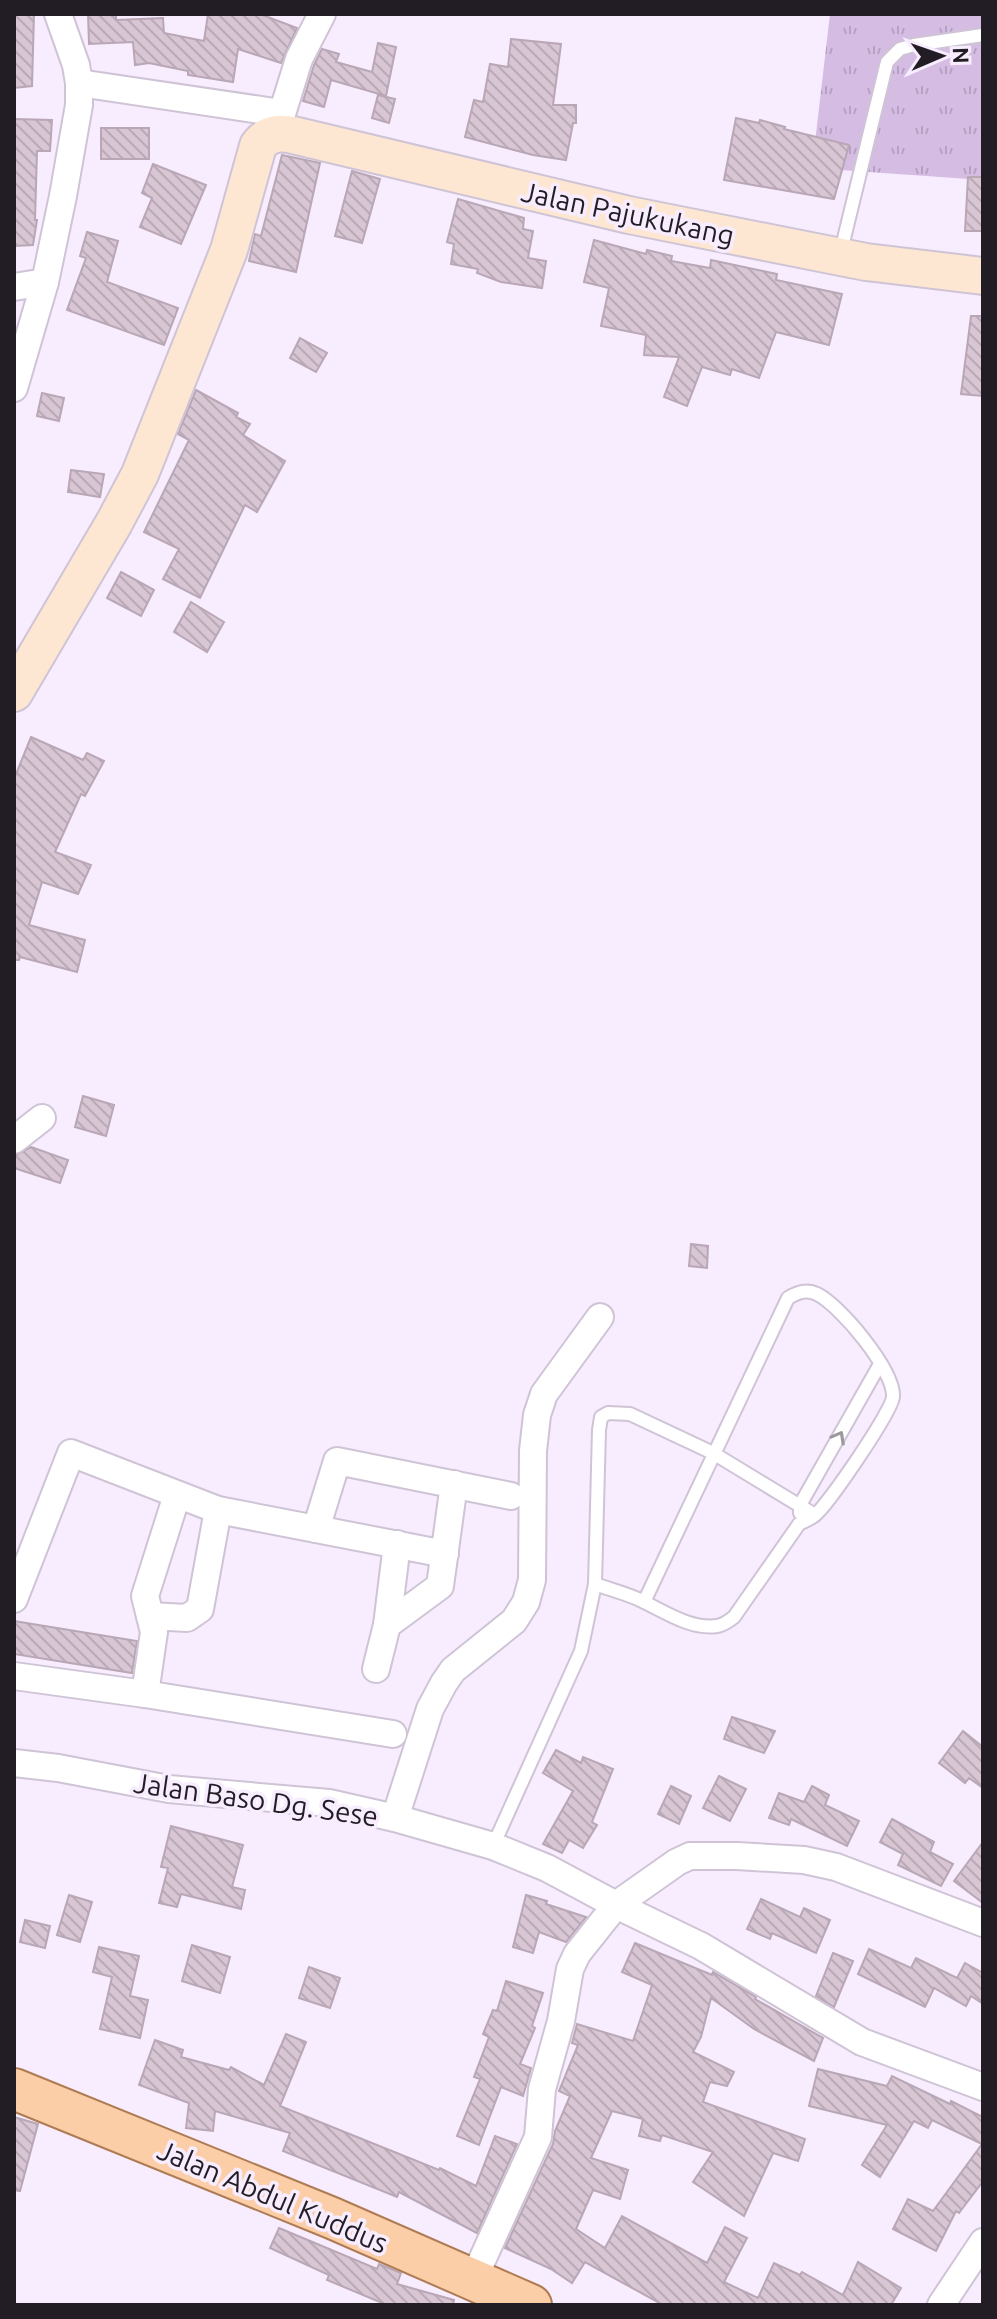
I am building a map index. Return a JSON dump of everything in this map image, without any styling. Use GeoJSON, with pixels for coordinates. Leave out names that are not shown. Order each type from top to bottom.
{"type":"FeatureCollection","features":[{"type":"Feature","properties":{"kind":"main road","name":"Jalan Abdul Kuddus"},"geometry":{"type":"LineString","coordinates":[[14,2089],[332,2218],[531,2305]]}},
{"type":"Feature","properties":{"kind":"street"},"geometry":{"type":"LineString","coordinates":[[14,388],[45,282],[79,105],[79,83],[58,14]]}},
{"type":"Feature","properties":{"kind":"street"},"geometry":{"type":"LineString","coordinates":[[14,693],[140,474],[229,250],[258,146],[278,123],[303,49],[322,14]]}},
{"type":"Feature","properties":{"kind":"street"},"geometry":{"type":"LineString","coordinates":[[79,83],[278,123]]}},
{"type":"Feature","properties":{"kind":"street","name":"Jalan Pajukukang"},"geometry":{"type":"LineString","coordinates":[[278,123],[293,135],[576,204],[839,257],[983,276]]}},
{"type":"Feature","properties":{"kind":"street"},"geometry":{"type":"LineString","coordinates":[[14,287],[45,282]]}},
{"type":"Feature","properties":{"kind":"street"},"geometry":{"type":"LineString","coordinates":[[14,1140],[42,1118]]}},
{"type":"Feature","properties":{"kind":"street"},"geometry":{"type":"LineString","coordinates":[[395,1818],[430,1709],[444,1683],[453,1670],[514,1621],[526,1602],[532,1580],[533,1451],[537,1415],[544,1394],[600,1317]]}},
{"type":"Feature","properties":{"kind":"street"},"geometry":{"type":"LineString","coordinates":[[14,1599],[71,1453],[218,1510],[445,1554]]}},
{"type":"Feature","properties":{"kind":"street"},"geometry":{"type":"LineString","coordinates":[[316,1529],[337,1461],[511,1496]]}},
{"type":"Feature","properties":{"kind":"street"},"geometry":{"type":"LineString","coordinates":[[387,1625],[440,1586],[454,1484]]}},
{"type":"Feature","properties":{"kind":"street"},"geometry":{"type":"LineString","coordinates":[[145,1694],[154,1632],[145,1596],[177,1495]]}},
{"type":"Feature","properties":{"kind":"street"},"geometry":{"type":"LineString","coordinates":[[150,1616],[187,1618],[200,1609],[218,1510]]}},
{"type":"Feature","properties":{"kind":"street"},"geometry":{"type":"LineString","coordinates":[[376,1669],[387,1625],[397,1544]]}},
{"type":"Feature","properties":{"kind":"street"},"geometry":{"type":"LineString","coordinates":[[14,1676],[393,1734]]}},
{"type":"Feature","properties":{"kind":"street","name":"Jalan Baso Dg. Sese"},"geometry":{"type":"LineString","coordinates":[[14,1763],[169,1789],[329,1803],[493,1846],[547,1868],[701,1946],[862,2042],[983,2087]]}},
{"type":"Feature","properties":{"kind":"street"},"geometry":{"type":"LineString","coordinates":[[473,2280],[538,2137],[542,2089],[561,2021],[570,1969],[577,1954],[616,1905],[677,1862],[690,1856],[804,1860],[836,1867],[983,1923]]}},
{"type":"Feature","properties":{"kind":"street"},"geometry":{"type":"LineString","coordinates":[[941,2305],[983,2242]]}},
{"type":"Feature","properties":{"kind":"lane"},"geometry":{"type":"LineString","coordinates":[[839,257],[887,62],[900,49],[914,45],[983,35]]}},
{"type":"Feature","properties":{"kind":"lane"},"geometry":{"type":"LineString","coordinates":[[595,1584],[697,1625],[720,1626],[734,1617],[799,1524],[815,1515],[890,1410],[894,1393],[880,1364],[858,1331],[819,1295],[807,1291],[788,1298],[644,1602]]}},
{"type":"Feature","properties":{"kind":"lane"},"geometry":{"type":"LineString","coordinates":[[799,1524],[800,1505],[880,1364]]}},
{"type":"Feature","properties":{"kind":"lane"},"geometry":{"type":"LineString","coordinates":[[493,1846],[581,1651],[595,1584],[601,1417],[608,1413],[630,1414],[713,1453],[815,1515]]}},
{"type":"Feature","properties":{"kind":"green space"},"geometry":{"type":"Polygon","coordinates":[[[830,14],[983,14],[983,180],[812,168],[830,14]]]}},
{"type":"Feature","properties":{"kind":"building"},"geometry":{"type":"Polygon","coordinates":[[[14,14],[34,14],[32,86],[14,88],[14,14]]]}},
{"type":"Feature","properties":{"kind":"building"},"geometry":{"type":"Polygon","coordinates":[[[88,14],[116,14],[116,20],[163,18],[164,33],[204,41],[208,14],[260,14],[297,28],[281,63],[238,49],[233,82],[188,75],[188,71],[149,63],[135,65],[133,42],[89,44],[88,14]]]}},
{"type":"Feature","properties":{"kind":"building"},"geometry":{"type":"Polygon","coordinates":[[[511,39],[561,44],[553,105],[576,105],[576,123],[573,123],[566,160],[533,155],[465,137],[474,100],[483,102],[490,64],[508,67],[511,39]]]}},
{"type":"Feature","properties":{"kind":"building"},"geometry":{"type":"Polygon","coordinates":[[[378,43],[396,47],[386,96],[331,80],[324,107],[303,101],[322,49],[339,54],[336,62],[372,72],[378,43]]]}},
{"type":"Feature","properties":{"kind":"building"},"geometry":{"type":"Polygon","coordinates":[[[378,95],[395,99],[389,123],[372,118],[378,95]]]}},
{"type":"Feature","properties":{"kind":"building"},"geometry":{"type":"Polygon","coordinates":[[[736,118],[759,123],[760,120],[849,145],[834,199],[724,180],[736,118]]]}},
{"type":"Feature","properties":{"kind":"building"},"geometry":{"type":"Polygon","coordinates":[[[14,119],[52,120],[50,151],[37,151],[37,220],[33,245],[14,246],[14,119]]]}},
{"type":"Feature","properties":{"kind":"building"},"geometry":{"type":"Polygon","coordinates":[[[101,128],[149,128],[149,159],[101,159],[101,128]]]}},
{"type":"Feature","properties":{"kind":"building"},"geometry":{"type":"Polygon","coordinates":[[[282,155],[320,163],[296,272],[249,261],[255,234],[261,236],[282,155]]]}},
{"type":"Feature","properties":{"kind":"building"},"geometry":{"type":"Polygon","coordinates":[[[153,164],[206,185],[181,244],[140,227],[152,198],[142,193],[153,164]]]}},
{"type":"Feature","properties":{"kind":"building"},"geometry":{"type":"Polygon","coordinates":[[[352,171],[380,179],[362,243],[335,236],[352,171]]]}},
{"type":"Feature","properties":{"kind":"building"},"geometry":{"type":"Polygon","coordinates":[[[968,177],[983,177],[983,231],[965,231],[968,177]]]}},
{"type":"Feature","properties":{"kind":"building"},"geometry":{"type":"Polygon","coordinates":[[[458,199],[524,218],[523,229],[533,231],[528,258],[546,261],[542,288],[501,282],[477,273],[478,269],[451,264],[454,244],[447,242],[458,199]]]}},
{"type":"Feature","properties":{"kind":"building"},"geometry":{"type":"Polygon","coordinates":[[[87,232],[118,241],[107,282],[178,308],[164,345],[67,310],[86,258],[80,256],[87,232]]]}},
{"type":"Feature","properties":{"kind":"building"},"geometry":{"type":"Polygon","coordinates":[[[594,240],[646,254],[647,250],[672,256],[671,261],[710,268],[711,260],[777,274],[776,280],[842,294],[829,345],[776,332],[759,378],[732,369],[730,375],[702,367],[687,406],[664,397],[679,357],[644,355],[646,335],[601,326],[609,288],[584,282],[594,240]]]}},
{"type":"Feature","properties":{"kind":"building"},"geometry":{"type":"Polygon","coordinates":[[[971,316],[983,316],[983,396],[961,394],[971,316]]]}},
{"type":"Feature","properties":{"kind":"building"},"geometry":{"type":"Polygon","coordinates":[[[300,338],[327,353],[316,372],[290,358],[300,338]]]}},
{"type":"Feature","properties":{"kind":"building"},"geometry":{"type":"Polygon","coordinates":[[[196,390],[238,413],[236,417],[250,424],[243,435],[285,461],[257,512],[245,505],[200,598],[163,579],[179,549],[144,532],[189,440],[178,434],[196,390]]]}},
{"type":"Feature","properties":{"kind":"building"},"geometry":{"type":"Polygon","coordinates":[[[42,393],[64,398],[59,421],[37,416],[42,393]]]}},
{"type":"Feature","properties":{"kind":"building"},"geometry":{"type":"Polygon","coordinates":[[[71,470],[104,474],[100,497],[68,492],[71,470]]]}},
{"type":"Feature","properties":{"kind":"building"},"geometry":{"type":"Polygon","coordinates":[[[121,572],[154,590],[141,616],[107,598],[121,572]]]}},
{"type":"Feature","properties":{"kind":"building"},"geometry":{"type":"Polygon","coordinates":[[[191,602],[224,622],[207,652],[174,632],[191,602]]]}},
{"type":"Feature","properties":{"kind":"building"},"geometry":{"type":"Polygon","coordinates":[[[31,737],[83,760],[87,753],[104,761],[85,796],[81,794],[55,852],[91,865],[78,894],[42,882],[29,925],[85,940],[77,972],[20,957],[14,960],[14,779],[31,737]]]}},
{"type":"Feature","properties":{"kind":"building"},"geometry":{"type":"Polygon","coordinates":[[[83,1096],[114,1105],[106,1136],[75,1127],[83,1096]]]}},
{"type":"Feature","properties":{"kind":"building"},"geometry":{"type":"Polygon","coordinates":[[[31,1147],[68,1160],[60,1183],[14,1168],[14,1156],[31,1147]]]}},
{"type":"Feature","properties":{"kind":"building"},"geometry":{"type":"Polygon","coordinates":[[[691,1244],[708,1246],[707,1268],[689,1266],[691,1244]]]}},
{"type":"Feature","properties":{"kind":"building"},"geometry":{"type":"Polygon","coordinates":[[[14,1621],[137,1641],[132,1673],[14,1654],[14,1621]]]}},
{"type":"Feature","properties":{"kind":"building"},"geometry":{"type":"Polygon","coordinates":[[[732,1717],[775,1731],[764,1753],[724,1739],[732,1717]]]}},
{"type":"Feature","properties":{"kind":"building"},"geometry":{"type":"Polygon","coordinates":[[[963,1731],[983,1747],[983,1788],[969,1778],[965,1783],[939,1763],[963,1731]]]}},
{"type":"Feature","properties":{"kind":"building"},"geometry":{"type":"Polygon","coordinates":[[[556,1750],[581,1763],[583,1757],[613,1769],[592,1822],[597,1825],[583,1848],[569,1840],[562,1853],[543,1844],[573,1791],[543,1773],[556,1750]]]}},
{"type":"Feature","properties":{"kind":"building"},"geometry":{"type":"Polygon","coordinates":[[[719,1776],[746,1789],[730,1821],[703,1808],[719,1776]]]}},
{"type":"Feature","properties":{"kind":"building"},"geometry":{"type":"Polygon","coordinates":[[[671,1786],[691,1796],[679,1824],[658,1814],[671,1786]]]}},
{"type":"Feature","properties":{"kind":"building"},"geometry":{"type":"Polygon","coordinates":[[[812,1786],[829,1795],[825,1805],[859,1821],[847,1846],[791,1819],[789,1825],[769,1818],[779,1793],[804,1802],[812,1786]]]}},
{"type":"Feature","properties":{"kind":"building"},"geometry":{"type":"Polygon","coordinates":[[[892,1819],[934,1842],[930,1852],[953,1864],[941,1886],[898,1865],[903,1854],[880,1842],[892,1819]]]}},
{"type":"Feature","properties":{"kind":"building"},"geometry":{"type":"Polygon","coordinates":[[[171,1826],[243,1845],[232,1887],[245,1890],[241,1909],[181,1894],[177,1907],[159,1903],[168,1868],[161,1867],[171,1826]]]}},
{"type":"Feature","properties":{"kind":"building"},"geometry":{"type":"Polygon","coordinates":[[[983,1842],[983,1903],[954,1881],[983,1842]]]}},
{"type":"Feature","properties":{"kind":"building"},"geometry":{"type":"Polygon","coordinates":[[[69,1895],[92,1902],[80,1942],[57,1935],[69,1895]]]}},
{"type":"Feature","properties":{"kind":"building"},"geometry":{"type":"Polygon","coordinates":[[[526,1895],[586,1917],[566,1942],[539,1932],[533,1953],[513,1947],[526,1895]]]}},
{"type":"Feature","properties":{"kind":"building"},"geometry":{"type":"Polygon","coordinates":[[[761,1899],[800,1917],[804,1908],[830,1920],[816,1953],[772,1933],[770,1939],[747,1929],[761,1899]]]}},
{"type":"Feature","properties":{"kind":"building"},"geometry":{"type":"Polygon","coordinates":[[[25,1920],[50,1926],[45,1948],[20,1942],[25,1920]]]}},
{"type":"Feature","properties":{"kind":"building"},"geometry":{"type":"Polygon","coordinates":[[[635,1943],[712,1975],[713,1972],[823,2038],[814,2061],[754,2029],[711,1998],[701,2037],[693,2052],[734,2072],[727,2086],[710,2082],[703,2102],[805,2139],[798,2161],[773,2153],[744,2216],[693,2182],[713,2152],[662,2135],[660,2141],[639,2136],[643,2119],[612,2111],[591,2158],[628,2170],[620,2199],[593,2190],[576,2229],[605,2248],[622,2216],[707,2263],[725,2227],[747,2238],[724,2282],[758,2298],[774,2263],[800,2275],[802,2272],[843,2295],[858,2262],[901,2288],[891,2305],[663,2305],[585,2262],[572,2283],[551,2269],[505,2248],[553,2144],[555,2131],[570,2096],[559,2091],[578,2045],[572,2043],[577,2024],[633,2041],[652,1985],[622,1972],[635,1943]]]}},
{"type":"Feature","properties":{"kind":"building"},"geometry":{"type":"Polygon","coordinates":[[[192,1945],[230,1957],[220,1993],[182,1981],[192,1945]]]}},
{"type":"Feature","properties":{"kind":"building"},"geometry":{"type":"Polygon","coordinates":[[[99,1947],[139,1956],[130,1996],[148,2000],[140,2038],[100,2029],[112,1977],[93,1972],[99,1947]]]}},
{"type":"Feature","properties":{"kind":"building"},"geometry":{"type":"Polygon","coordinates":[[[869,1949],[911,1968],[916,1958],[957,1978],[965,1963],[983,1973],[983,2004],[971,1996],[966,2006],[934,1988],[925,2007],[858,1974],[869,1949]]]}},
{"type":"Feature","properties":{"kind":"building"},"geometry":{"type":"Polygon","coordinates":[[[833,1953],[853,1961],[834,2007],[816,1996],[833,1953]]]}},
{"type":"Feature","properties":{"kind":"building"},"geometry":{"type":"Polygon","coordinates":[[[309,1967],[340,1978],[330,2008],[299,1998],[309,1967]]]}},
{"type":"Feature","properties":{"kind":"building"},"geometry":{"type":"Polygon","coordinates":[[[506,1981],[543,1993],[532,2026],[535,2028],[520,2064],[531,2068],[523,2096],[501,2087],[479,2145],[457,2136],[480,2079],[474,2077],[489,2037],[483,2034],[493,2010],[497,2011],[506,1981]]]}},
{"type":"Feature","properties":{"kind":"building"},"geometry":{"type":"Polygon","coordinates":[[[286,2034],[306,2042],[280,2106],[440,2168],[476,2186],[495,2136],[517,2144],[477,2233],[399,2192],[397,2197],[283,2151],[290,2133],[215,2111],[213,2131],[186,2128],[189,2103],[139,2085],[155,2040],[183,2050],[181,2057],[229,2070],[231,2067],[264,2085],[286,2034]]]}},
{"type":"Feature","properties":{"kind":"building"},"geometry":{"type":"Polygon","coordinates":[[[818,2069],[887,2086],[892,2076],[983,2117],[983,2186],[981,2184],[959,2213],[956,2211],[936,2251],[893,2229],[908,2199],[933,2211],[982,2144],[932,2120],[928,2128],[914,2121],[880,2177],[862,2165],[887,2125],[809,2106],[818,2069]]]}},
{"type":"Feature","properties":{"kind":"building"},"geometry":{"type":"Polygon","coordinates":[[[14,2117],[38,2124],[20,2191],[14,2190],[14,2117]]]}},
{"type":"Feature","properties":{"kind":"building"},"geometry":{"type":"Polygon","coordinates":[[[279,2228],[377,2269],[379,2264],[401,2273],[397,2284],[454,2300],[453,2305],[387,2305],[327,2280],[329,2275],[270,2248],[279,2228]]]}}]}
